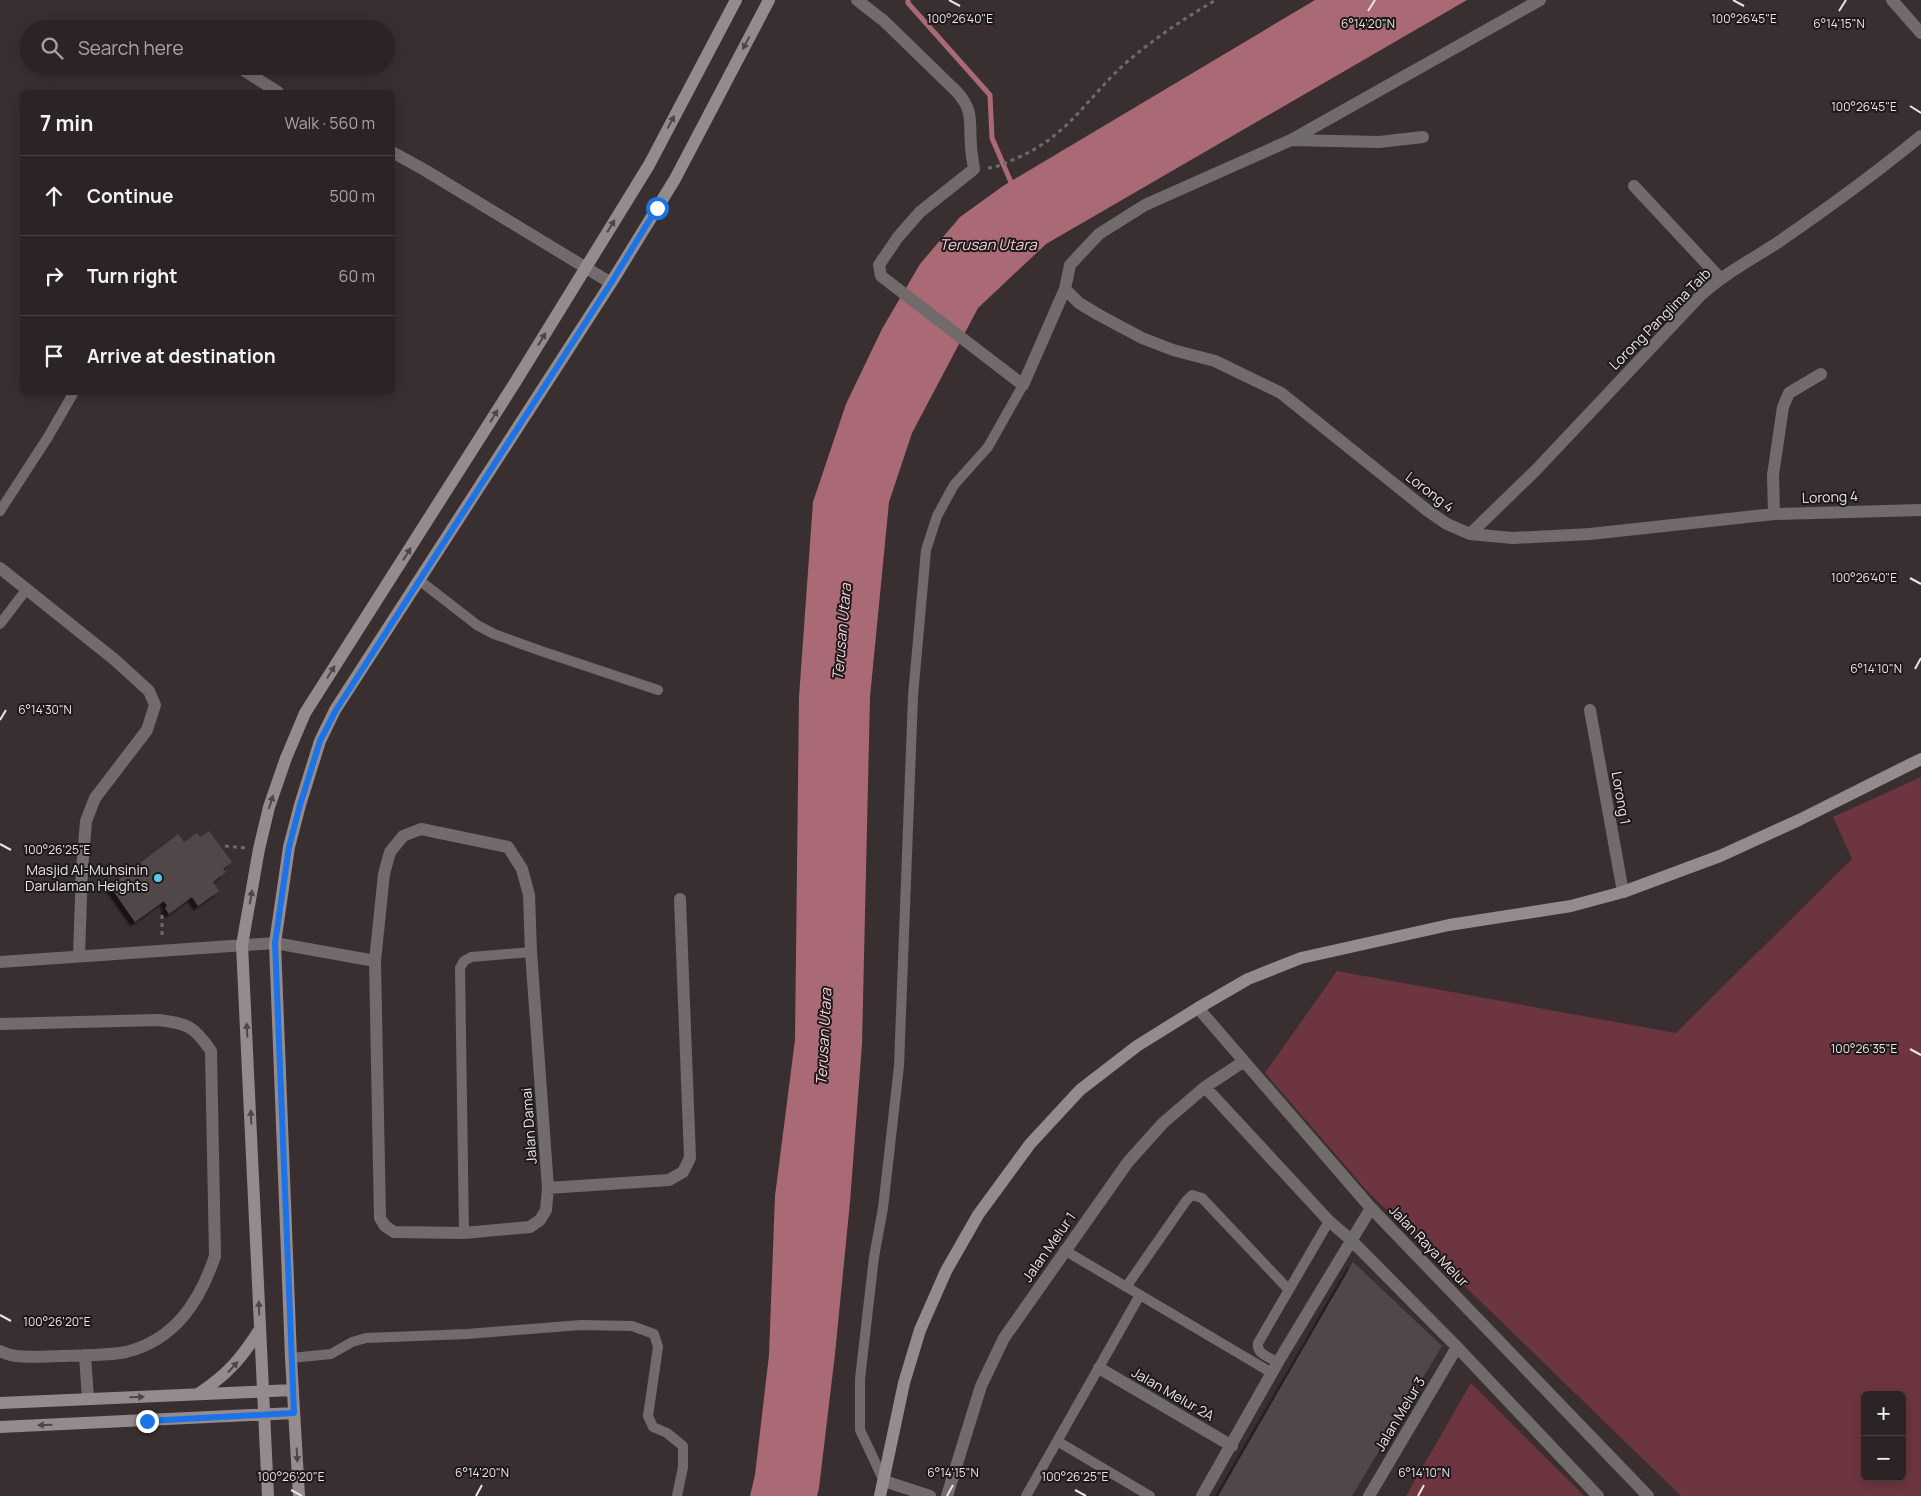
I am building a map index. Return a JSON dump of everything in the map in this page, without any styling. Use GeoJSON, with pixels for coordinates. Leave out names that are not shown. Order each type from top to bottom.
{"type":"FeatureCollection","features":[{"type":"Feature","properties":{"kind":"street"},"geometry":{"type":"LineString","coordinates":[[268,1496],[250,1078],[242,945],[259,849],[269,807],[283,766],[305,713],[586,268],[648,165],[736,0]]}},
{"type":"Feature","properties":{"kind":"street"},"geometry":{"type":"LineString","coordinates":[[299,1496],[291,1358],[275,943],[289,847],[320,741],[336,710],[611,283],[675,179],[770,0]]}},
{"type":"Feature","properties":{"kind":"street"},"geometry":{"type":"LineString","coordinates":[[857,0],[884,21],[957,92],[966,102],[970,114],[970,143],[974,169],[920,212],[879,265],[881,276],[1019,382],[1065,289],[1070,265],[1099,234],[1145,206],[1292,140],[1540,0]]}},
{"type":"Feature","properties":{"kind":"street"},"geometry":{"type":"LineString","coordinates":[[1892,0],[1921,33]]}},
{"type":"Feature","properties":{"kind":"street"},"geometry":{"type":"LineString","coordinates":[[251,75],[275,90]]}},
{"type":"Feature","properties":{"kind":"street","name":"Lorong Panglima Taib"},"geometry":{"type":"LineString","coordinates":[[1470,534],[1535,471],[1695,301],[1720,278],[1828,207],[1885,166],[1921,136]]}},
{"type":"Feature","properties":{"kind":"street"},"geometry":{"type":"LineString","coordinates":[[1292,140],[1379,142],[1423,137]]}},
{"type":"Feature","properties":{"kind":"street"},"geometry":{"type":"LineString","coordinates":[[395,154],[423,168],[611,283]]}},
{"type":"Feature","properties":{"kind":"street"},"geometry":{"type":"LineString","coordinates":[[1634,186],[1720,278]]}},
{"type":"Feature","properties":{"kind":"street","name":"Lorong 4"},"geometry":{"type":"LineString","coordinates":[[1065,289],[1079,303],[1099,316],[1142,338],[1173,350],[1215,360],[1281,393],[1428,512],[1470,534],[1513,538],[1590,534],[1774,514],[1921,510]]}},
{"type":"Feature","properties":{"kind":"street"},"geometry":{"type":"LineString","coordinates":[[1774,514],[1773,475],[1783,407],[1789,393],[1822,374]]}},
{"type":"Feature","properties":{"kind":"street"},"geometry":{"type":"LineString","coordinates":[[0,568],[115,660],[149,691],[155,705],[147,730],[95,798],[86,821],[82,869],[80,956]]}},
{"type":"Feature","properties":{"kind":"street","name":"Lorong 1"},"geometry":{"type":"LineString","coordinates":[[1590,710],[1623,892]]}},
{"type":"Feature","properties":{"kind":"street"},"geometry":{"type":"LineString","coordinates":[[880,1496],[904,1384],[920,1330],[946,1271],[978,1215],[1030,1144],[1080,1090],[1136,1046],[1248,979],[1301,958],[1449,925],[1571,906],[1623,892],[1720,856],[1799,820],[1921,759]]}},
{"type":"Feature","properties":{"kind":"street","name":"Jalan Damai"},"geometry":{"type":"LineString","coordinates":[[421,829],[508,847],[522,869],[529,895],[531,952],[548,1188],[546,1210],[540,1220],[530,1227],[464,1233],[394,1232],[385,1226],[380,1218],[375,961],[384,874],[390,852],[403,836],[421,829]]}},
{"type":"Feature","properties":{"kind":"street"},"geometry":{"type":"LineString","coordinates":[[548,1188],[669,1180],[683,1172],[690,1158],[680,899]]}},
{"type":"Feature","properties":{"kind":"street"},"geometry":{"type":"LineString","coordinates":[[0,962],[275,943],[375,961]]}},
{"type":"Feature","properties":{"kind":"street","name":"Jalan Raya Melur"},"geometry":{"type":"LineString","coordinates":[[1198,1008],[1370,1208],[1648,1496]]}},
{"type":"Feature","properties":{"kind":"street"},"geometry":{"type":"LineString","coordinates":[[0,1024],[158,1020],[180,1022],[199,1033],[211,1051],[215,1256],[208,1279],[188,1313],[159,1340],[125,1352],[85,1355],[22,1356],[5,1354],[0,1351]]}},
{"type":"Feature","properties":{"kind":"street","name":"Jalan Melur 1"},"geometry":{"type":"LineString","coordinates":[[947,1496],[981,1386],[991,1362],[1004,1338],[1064,1250],[1128,1162],[1163,1123],[1205,1087],[1243,1062]]}},
{"type":"Feature","properties":{"kind":"street"},"geometry":{"type":"LineString","coordinates":[[1205,1087],[1329,1221],[1351,1240],[1457,1347],[1598,1496]]}},
{"type":"Feature","properties":{"kind":"street"},"geometry":{"type":"LineString","coordinates":[[1202,1496],[1370,1208]]}},
{"type":"Feature","properties":{"kind":"street"},"geometry":{"type":"LineString","coordinates":[[196,1395],[218,1381],[232,1368],[260,1329]]}},
{"type":"Feature","properties":{"kind":"street","name":"Jalan Melur 3"},"geometry":{"type":"LineString","coordinates":[[1368,1496],[1457,1347]]}},
{"type":"Feature","properties":{"kind":"street"},"geometry":{"type":"LineString","coordinates":[[85,1355],[88,1399]]}},
{"type":"Feature","properties":{"kind":"street","name":"Jalan Melur 2A"},"geometry":{"type":"LineString","coordinates":[[1099,1368],[1232,1446]]}},
{"type":"Feature","properties":{"kind":"street"},"geometry":{"type":"LineString","coordinates":[[0,1403],[293,1390]]}},
{"type":"Feature","properties":{"kind":"street"},"geometry":{"type":"LineString","coordinates":[[0,1427],[264,1416],[294,1413]]}},
{"type":"Feature","properties":{"kind":"street"},"geometry":{"type":"LineString","coordinates":[[884,1481],[930,1496]]}},
{"type":"Feature","properties":{"kind":"lane"},"geometry":{"type":"LineString","coordinates":[[884,1481],[860,1430],[860,1379],[872,1275],[883,1208],[899,1066],[913,696],[926,550],[937,516],[954,485],[988,447],[1019,382]]}},
{"type":"Feature","properties":{"kind":"lane"},"geometry":{"type":"LineString","coordinates":[[0,511],[48,437],[72,395]]}},
{"type":"Feature","properties":{"kind":"lane"},"geometry":{"type":"LineString","coordinates":[[419,580],[476,625],[494,634],[658,690]]}},
{"type":"Feature","properties":{"kind":"lane"},"geometry":{"type":"LineString","coordinates":[[0,624],[26,590]]}},
{"type":"Feature","properties":{"kind":"lane"},"geometry":{"type":"LineString","coordinates":[[464,1233],[460,968],[464,961],[471,957],[531,952]]}},
{"type":"Feature","properties":{"kind":"lane"},"geometry":{"type":"LineString","coordinates":[[1126,1287],[1192,1195],[1202,1198],[1289,1290]]}},
{"type":"Feature","properties":{"kind":"lane"},"geometry":{"type":"LineString","coordinates":[[1275,1368],[1260,1352],[1258,1347],[1329,1221]]}},
{"type":"Feature","properties":{"kind":"lane"},"geometry":{"type":"LineString","coordinates":[[1064,1250],[1140,1295],[1275,1368]]}},
{"type":"Feature","properties":{"kind":"lane"},"geometry":{"type":"LineString","coordinates":[[1026,1496],[1140,1295]]}},
{"type":"Feature","properties":{"kind":"lane"},"geometry":{"type":"LineString","coordinates":[[291,1358],[331,1354],[352,1342],[366,1338],[467,1334],[581,1325],[632,1326],[654,1334],[658,1347],[648,1416],[653,1427],[667,1433],[683,1446],[682,1467],[676,1496]]}},
{"type":"Feature","properties":{"kind":"lane"},"geometry":{"type":"LineString","coordinates":[[1057,1441],[1150,1496]]}},
{"type":"Feature","properties":{"kind":"path"},"geometry":{"type":"LineString","coordinates":[[997,167],[1035,150],[1061,132],[1128,61],[1191,14],[1216,0]]}},
{"type":"Feature","properties":{"kind":"path"},"geometry":{"type":"LineString","coordinates":[[225,846],[259,849]]}},
{"type":"Feature","properties":{"kind":"path"},"geometry":{"type":"LineString","coordinates":[[162,915],[162,938]]}},
{"type":"Feature","properties":{"kind":"shaded area"},"geometry":{"type":"Polygon","coordinates":[[[1921,777],[1921,1496],[1681,1496],[1368,1192],[1265,1073],[1337,971],[1676,1033],[1852,859],[1833,817],[1921,777]]]}},
{"type":"Feature","properties":{"kind":"shaded area"},"geometry":{"type":"Polygon","coordinates":[[[1471,1383],[1584,1496],[1406,1496],[1471,1383]]]}},
{"type":"Feature","properties":{"kind":"water","name":"Terusan Utara"},"geometry":{"type":"Polygon","coordinates":[[[1315,0],[1467,0],[1046,244],[978,308],[912,433],[889,502],[870,697],[862,1044],[850,1202],[819,1488],[817,1496],[750,1496],[755,1475],[769,1355],[775,1196],[795,1040],[799,697],[813,502],[846,404],[882,329],[920,264],[960,217],[1003,186],[1315,0]]]}},
{"type":"Feature","properties":{"kind":"building","name":"Masjid Al-Muhsinin Darulaman Heights"},"geometry":{"type":"Polygon","coordinates":[[[209,831],[232,862],[223,869],[226,872],[213,882],[219,891],[198,906],[192,897],[169,914],[165,908],[167,906],[164,901],[135,922],[110,886],[178,834],[184,842],[197,833],[200,837],[209,831]]]}},
{"type":"Feature","properties":{"kind":"building"},"geometry":{"type":"Polygon","coordinates":[[[1353,1262],[1442,1346],[1352,1496],[1218,1496],[1353,1262]]]}},
{"type":"Feature","properties":{"kind":"waterway"},"geometry":{"type":"LineString","coordinates":[[908,0],[908,3],[990,95],[992,138],[1013,187]]}},
{"type":"Feature","properties":{"kind":"place","name":"Masjid Al-Muhsinin Darulaman Heights"},"geometry":{"type":"Point","coordinates":[158,878]}},
{"type":"Feature","properties":{"kind":"route"},"geometry":{"type":"LineString","coordinates":[[147,1421],[294,1413],[275,943],[289,847],[300,805],[320,741],[336,710],[611,283],[657,208]]}}]}
